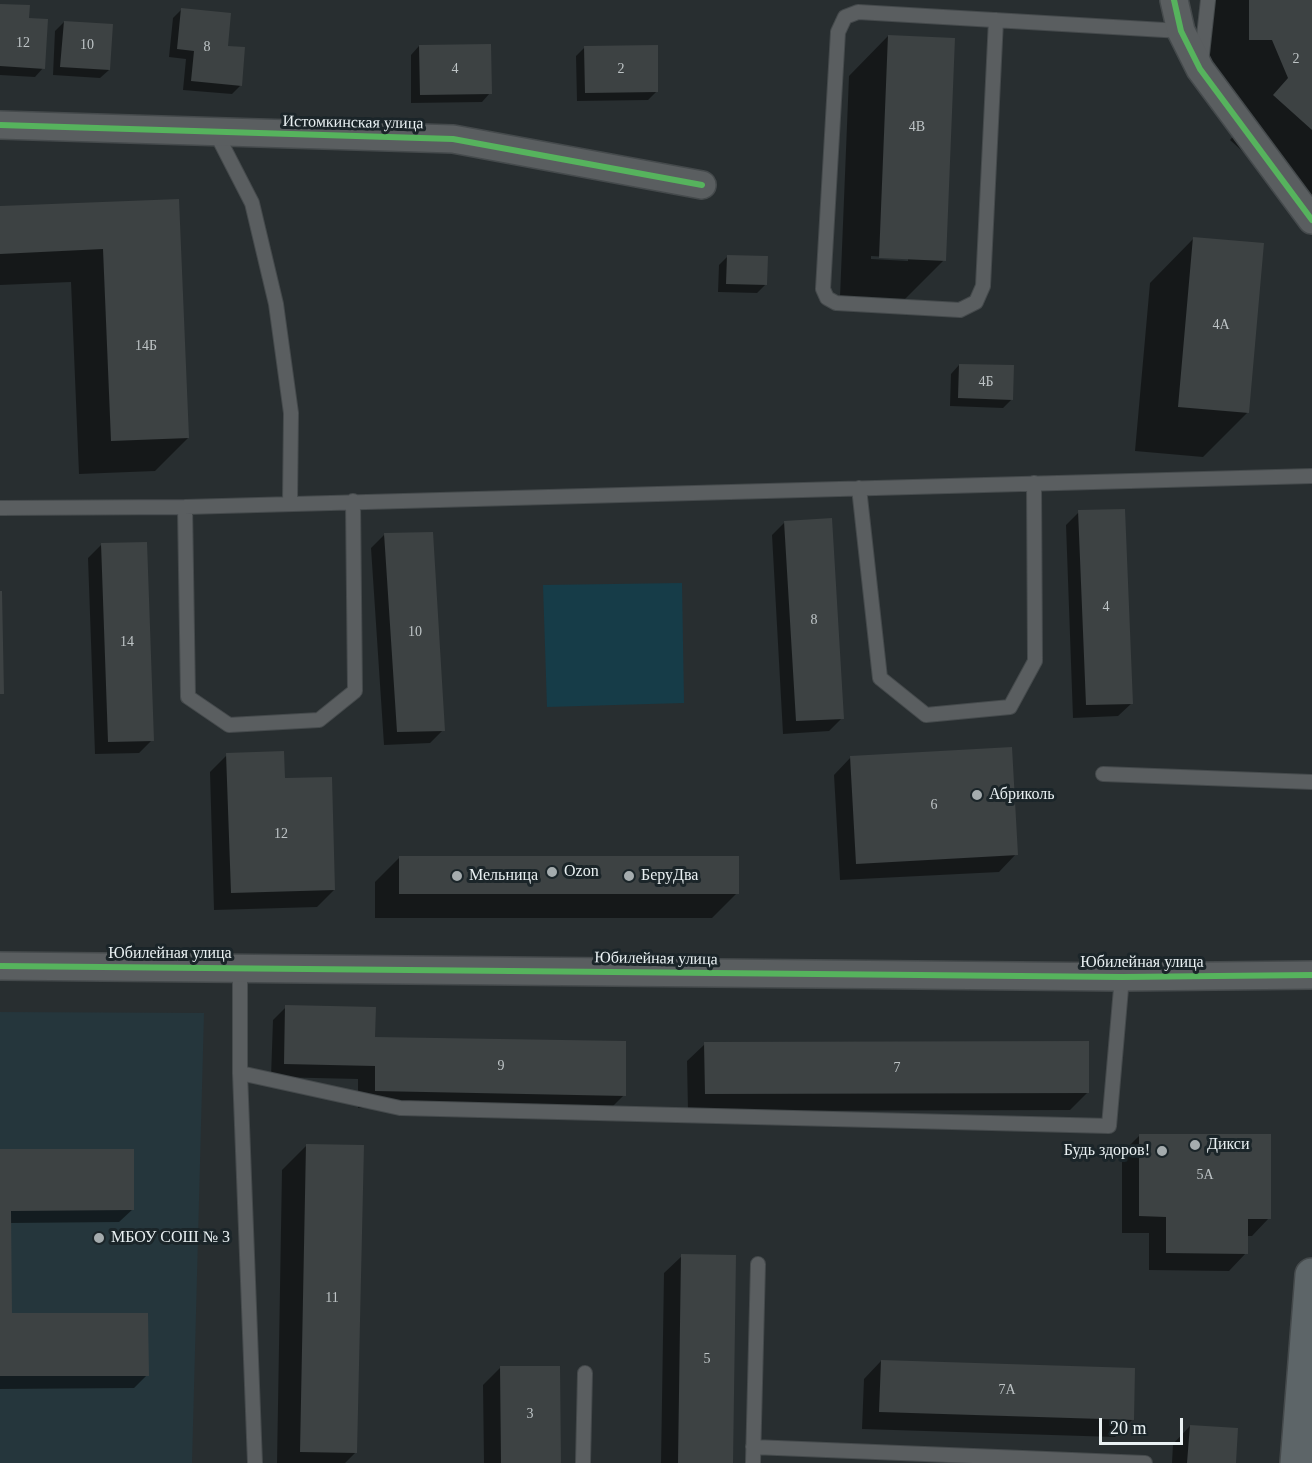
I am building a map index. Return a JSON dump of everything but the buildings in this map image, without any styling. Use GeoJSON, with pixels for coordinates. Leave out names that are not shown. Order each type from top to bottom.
{"type":"FeatureCollection","features":[{"type":"Feature","properties":{"kind":"street"},"geometry":{"type":"LineString","coordinates":[[1174,0],[1181,31],[1200,69],[1312,220]]}},
{"type":"Feature","properties":{"kind":"street","name":"Истомкинская улица"},"geometry":{"type":"LineString","coordinates":[[0,125],[453,139],[702,185]]}},
{"type":"Feature","properties":{"kind":"street","name":"Юбилейная улица"},"geometry":{"type":"LineString","coordinates":[[0,966],[1122,977],[1312,975]]}},
{"type":"Feature","properties":{"kind":"street"},"geometry":{"type":"LineString","coordinates":[[1297,1463],[1312,1275]]}},
{"type":"Feature","properties":{"kind":"lane"},"geometry":{"type":"LineString","coordinates":[[1200,69],[1208,0]]}},
{"type":"Feature","properties":{"kind":"lane"},"geometry":{"type":"LineString","coordinates":[[996,20],[983,286],[976,302],[960,310],[836,303],[827,298],[823,289],[838,32],[845,17],[858,12],[996,20],[1181,31]]}},
{"type":"Feature","properties":{"kind":"lane"},"geometry":{"type":"LineString","coordinates":[[216,133],[252,202],[276,304],[291,413],[290,503]]}},
{"type":"Feature","properties":{"kind":"lane"},"geometry":{"type":"LineString","coordinates":[[0,508],[185,507],[1312,476]]}},
{"type":"Feature","properties":{"kind":"lane"},"geometry":{"type":"LineString","coordinates":[[859,488],[880,678],[926,715],[1010,707],[1035,661],[1034,483]]}},
{"type":"Feature","properties":{"kind":"lane"},"geometry":{"type":"LineString","coordinates":[[185,507],[188,697],[229,725],[320,720],[355,691],[353,501]]}},
{"type":"Feature","properties":{"kind":"lane"},"geometry":{"type":"LineString","coordinates":[[1103,774],[1312,782]]}},
{"type":"Feature","properties":{"kind":"lane"},"geometry":{"type":"LineString","coordinates":[[240,968],[240,1073],[255,1463]]}},
{"type":"Feature","properties":{"kind":"lane"},"geometry":{"type":"LineString","coordinates":[[240,1073],[400,1108],[1109,1126],[1122,977]]}},
{"type":"Feature","properties":{"kind":"lane"},"geometry":{"type":"LineString","coordinates":[[753,1463],[758,1263]]}},
{"type":"Feature","properties":{"kind":"lane"},"geometry":{"type":"LineString","coordinates":[[583,1463],[585,1374]]}},
{"type":"Feature","properties":{"kind":"lane"},"geometry":{"type":"LineString","coordinates":[[753,1447],[1145,1463]]}},
{"type":"Feature","properties":{"kind":"shaded area"},"geometry":{"type":"Polygon","coordinates":[[[682,583],[684,703],[547,707],[543,585],[682,583]]]}},
{"type":"Feature","properties":{"kind":"shaded area","name":"МБОУ СОШ № 3"},"geometry":{"type":"Polygon","coordinates":[[[0,1012],[204,1013],[192,1463],[0,1463],[0,1012]]]}},
{"type":"Feature","properties":{"kind":"cycle path"},"geometry":{"type":"LineString","coordinates":[[1174,0],[1181,31],[1200,69],[1312,220]]}},
{"type":"Feature","properties":{"kind":"cycle path"},"geometry":{"type":"LineString","coordinates":[[0,125],[453,139],[702,185]]}},
{"type":"Feature","properties":{"kind":"cycle path"},"geometry":{"type":"LineString","coordinates":[[0,966],[1122,977],[1312,975]]}},
{"type":"Feature","properties":{"kind":"place","name":"Абриколь"},"geometry":{"type":"Point","coordinates":[977,795]}},
{"type":"Feature","properties":{"kind":"place","name":"Ozon"},"geometry":{"type":"Point","coordinates":[552,872]}},
{"type":"Feature","properties":{"kind":"place","name":"Мельница"},"geometry":{"type":"Point","coordinates":[457,876]}},
{"type":"Feature","properties":{"kind":"place","name":"БеруДва"},"geometry":{"type":"Point","coordinates":[629,876]}},
{"type":"Feature","properties":{"kind":"place","name":"Дикси"},"geometry":{"type":"Point","coordinates":[1195,1145]}},
{"type":"Feature","properties":{"kind":"place","name":"Будь здоров!"},"geometry":{"type":"Point","coordinates":[1162,1151]}},
{"type":"Feature","properties":{"kind":"place","name":"МБОУ СОШ № 3"},"geometry":{"type":"Point","coordinates":[99,1238]}}]}
